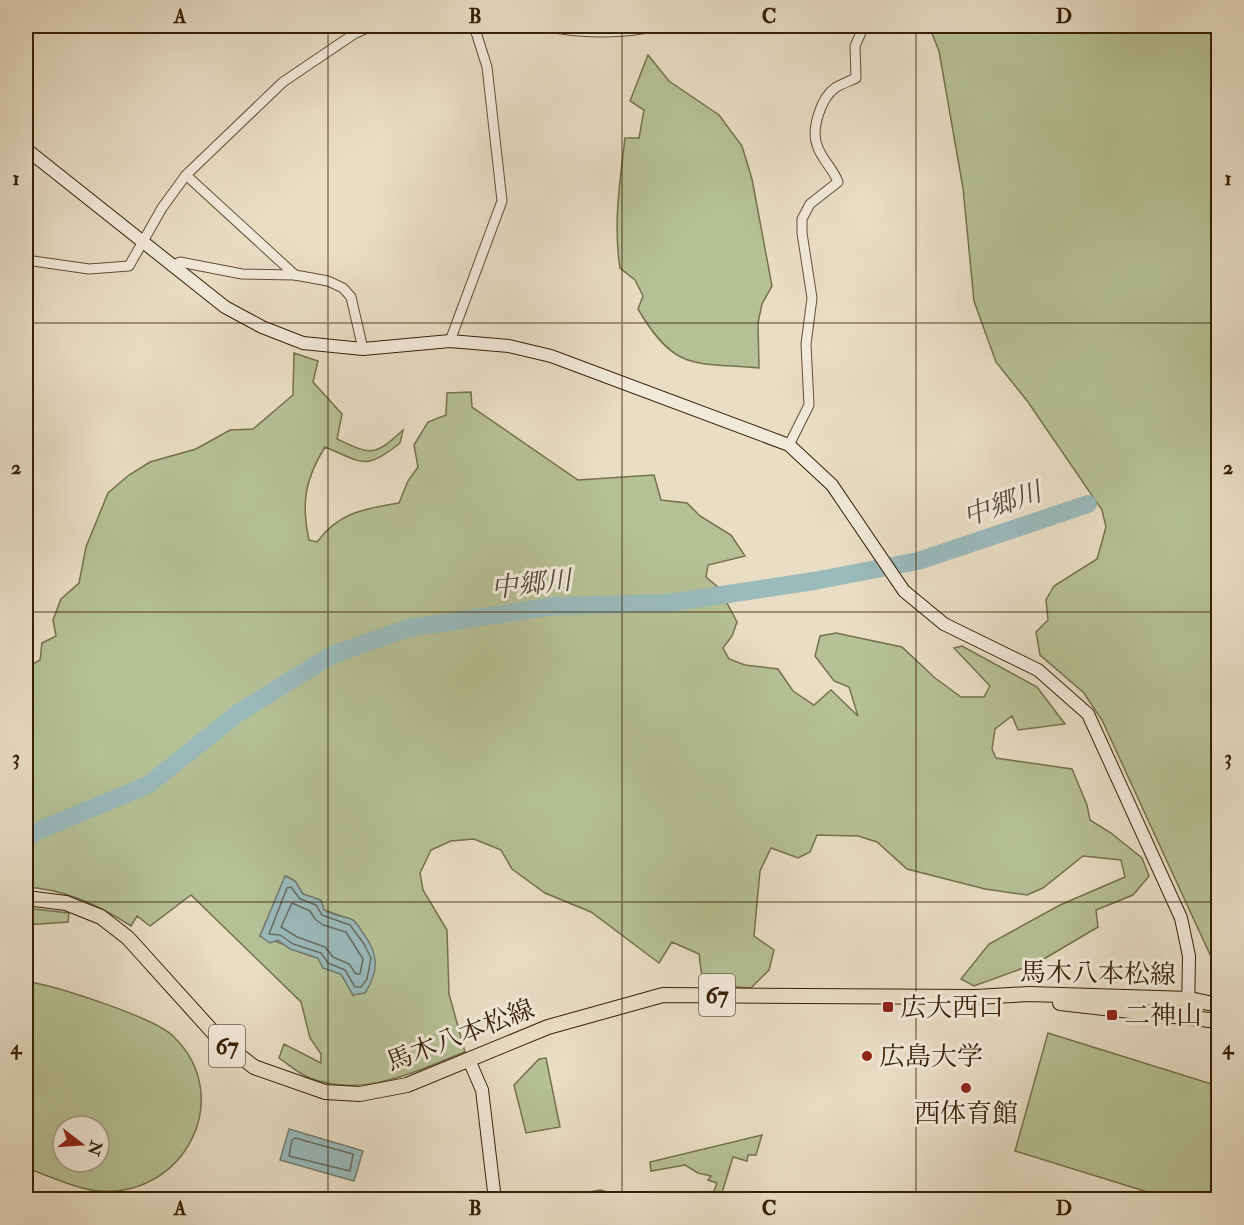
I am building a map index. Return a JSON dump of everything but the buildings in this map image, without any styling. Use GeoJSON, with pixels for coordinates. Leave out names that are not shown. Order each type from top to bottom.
{"type":"FeatureCollection","features":[{"type":"Feature","properties":{"kind":"main road","name":"馬木八本松線"},"geometry":{"type":"LineString","coordinates":[[26,898],[66,903],[101,917],[128,938],[221,1041],[254,1067],[325,1092],[360,1094],[407,1085],[548,1027],[663,995],[976,997],[1029,994],[1190,999],[1218,1005]]}},
{"type":"Feature","properties":{"kind":"main road","name":"馬木八本松線"},"geometry":{"type":"LineString","coordinates":[[976,997],[1188,1016],[1218,1021]]}},
{"type":"Feature","properties":{"kind":"street"},"geometry":{"type":"LineString","coordinates":[[26,261],[89,269],[129,266],[141,243],[186,175],[284,82],[354,34],[372,26]]}},
{"type":"Feature","properties":{"kind":"street"},"geometry":{"type":"LineString","coordinates":[[450,341],[502,201],[487,67],[474,26]]}},
{"type":"Feature","properties":{"kind":"street"},"geometry":{"type":"LineString","coordinates":[[544,26],[562,30],[626,31],[656,26]]}},
{"type":"Feature","properties":{"kind":"street"},"geometry":{"type":"LineString","coordinates":[[789,445],[809,405],[806,344],[812,298],[802,219],[810,204],[837,182],[834,170],[817,146],[815,135],[819,114],[827,97],[835,88],[856,78],[855,46],[864,26]]}},
{"type":"Feature","properties":{"kind":"street"},"geometry":{"type":"LineString","coordinates":[[26,149],[141,243],[225,307],[262,327],[303,343],[363,349],[450,341],[509,346],[551,356],[789,445],[832,485],[904,591],[944,624],[1038,670],[1088,714],[1181,918],[1187,937],[1190,999],[1188,1016]]}},
{"type":"Feature","properties":{"kind":"street"},"geometry":{"type":"LineString","coordinates":[[186,175],[295,275]]}},
{"type":"Feature","properties":{"kind":"street"},"geometry":{"type":"LineString","coordinates":[[171,266],[180,262],[242,274],[295,275],[328,281],[344,288],[351,297],[363,349]]}},
{"type":"Feature","properties":{"kind":"street"},"geometry":{"type":"LineString","coordinates":[[470,1060],[482,1090],[495,1200]]}},
{"type":"Feature","properties":{"kind":"green space"},"geometry":{"type":"Polygon","coordinates":[[[929,26],[1218,26],[1218,972],[1102,720],[1084,693],[1040,655],[1036,632],[1048,620],[1046,600],[1054,586],[1097,559],[1106,527],[1102,510],[1028,402],[996,362],[974,301],[963,188],[939,51],[929,26]]]}},
{"type":"Feature","properties":{"kind":"green space"},"geometry":{"type":"Polygon","coordinates":[[[648,55],[669,81],[719,115],[742,146],[752,179],[772,286],[762,304],[758,323],[759,368],[701,363],[675,354],[663,344],[638,309],[643,296],[635,280],[620,268],[617,219],[625,138],[639,138],[644,110],[630,101],[648,55]]]}},
{"type":"Feature","properties":{"kind":"green space"},"geometry":{"type":"Polygon","coordinates":[[[294,353],[318,361],[313,382],[342,414],[337,439],[372,451],[385,445],[403,430],[400,443],[371,461],[357,460],[325,447],[313,470],[306,492],[305,514],[309,540],[317,542],[325,532],[343,518],[363,510],[399,503],[408,481],[418,467],[414,445],[428,422],[446,415],[447,393],[471,392],[472,407],[578,480],[654,475],[661,500],[687,503],[700,516],[731,535],[745,556],[708,565],[706,577],[719,588],[737,622],[732,636],[723,648],[729,659],[745,665],[778,669],[793,691],[814,705],[831,690],[858,716],[849,687],[834,681],[815,656],[820,636],[836,633],[902,647],[935,678],[961,697],[984,697],[990,686],[954,648],[962,646],[1037,687],[1065,724],[1018,730],[1012,716],[995,729],[992,749],[996,758],[1072,769],[1087,805],[1090,820],[1111,833],[1142,858],[1149,876],[1133,895],[1096,910],[1098,927],[1037,963],[974,986],[961,979],[989,944],[1060,905],[1125,877],[1121,860],[1083,856],[1043,888],[1027,895],[985,889],[907,869],[877,842],[858,836],[817,835],[810,852],[798,858],[771,848],[760,871],[754,936],[774,950],[769,970],[751,988],[703,985],[699,954],[672,942],[659,963],[591,912],[545,893],[512,869],[501,850],[474,839],[451,841],[431,850],[420,873],[423,890],[447,930],[449,994],[465,1052],[408,1074],[370,1084],[330,1084],[302,1074],[279,1058],[284,1044],[321,1063],[321,1054],[310,1038],[301,1002],[191,895],[150,926],[137,916],[131,926],[81,899],[54,891],[26,887],[26,668],[40,660],[42,643],[56,636],[53,620],[61,599],[79,583],[86,547],[108,493],[129,475],[150,462],[196,449],[230,430],[253,429],[293,395],[294,353]],[[286,876],[260,936],[318,958],[323,968],[341,974],[353,995],[353,920],[324,910],[320,900],[303,894],[295,881],[286,876]]]}},
{"type":"Feature","properties":{"kind":"green space"},"geometry":{"type":"Polygon","coordinates":[[[26,908],[69,913],[68,922],[26,925],[26,908]]]}},
{"type":"Feature","properties":{"kind":"green space"},"geometry":{"type":"Polygon","coordinates":[[[26,981],[81,996],[126,1012],[163,1029],[174,1037],[192,1061],[200,1088],[200,1114],[192,1139],[177,1161],[156,1178],[130,1189],[100,1191],[72,1185],[26,1168],[26,981]]]}},
{"type":"Feature","properties":{"kind":"green space"},"geometry":{"type":"Polygon","coordinates":[[[1048,1033],[1218,1086],[1218,1199],[1170,1199],[1015,1151],[1048,1033]]]}},
{"type":"Feature","properties":{"kind":"green space"},"geometry":{"type":"Polygon","coordinates":[[[546,1058],[560,1127],[526,1133],[514,1085],[539,1059],[546,1058]]]}},
{"type":"Feature","properties":{"kind":"green space"},"geometry":{"type":"Polygon","coordinates":[[[762,1135],[756,1155],[748,1155],[747,1161],[733,1157],[720,1199],[711,1199],[717,1183],[708,1180],[711,1176],[698,1173],[685,1165],[651,1171],[650,1162],[762,1135]]]}},
{"type":"Feature","properties":{"kind":"green space"},"geometry":{"type":"Polygon","coordinates":[[[600,1190],[615,1194],[621,1199],[550,1199],[600,1190]]]}},
{"type":"Feature","properties":{"kind":"water"},"geometry":{"type":"Polygon","coordinates":[[[285,876],[295,881],[303,894],[321,900],[324,910],[355,921],[374,955],[375,970],[365,993],[353,995],[341,974],[323,968],[318,958],[290,949],[278,940],[270,943],[260,936],[285,876]]]}},
{"type":"Feature","properties":{"kind":"water"},"geometry":{"type":"Polygon","coordinates":[[[289,1129],[363,1151],[354,1181],[280,1160],[289,1129]]]}},
{"type":"Feature","properties":{"kind":"waterway","name":"中郷川"},"geometry":{"type":"LineString","coordinates":[[26,839],[37,831],[148,785],[238,713],[332,655],[409,628],[555,606],[668,603],[814,581],[918,561],[1088,504]]}},
{"type":"Feature","properties":{"kind":"place","name":"広大西口"},"geometry":{"type":"Point","coordinates":[888,1007]}},
{"type":"Feature","properties":{"kind":"place","name":"二神山"},"geometry":{"type":"Point","coordinates":[1112,1015]}},
{"type":"Feature","properties":{"kind":"place","name":"広島大学"},"geometry":{"type":"Point","coordinates":[867,1056]}},
{"type":"Feature","properties":{"kind":"place","name":"西体育館"},"geometry":{"type":"Point","coordinates":[966,1088]}}]}
